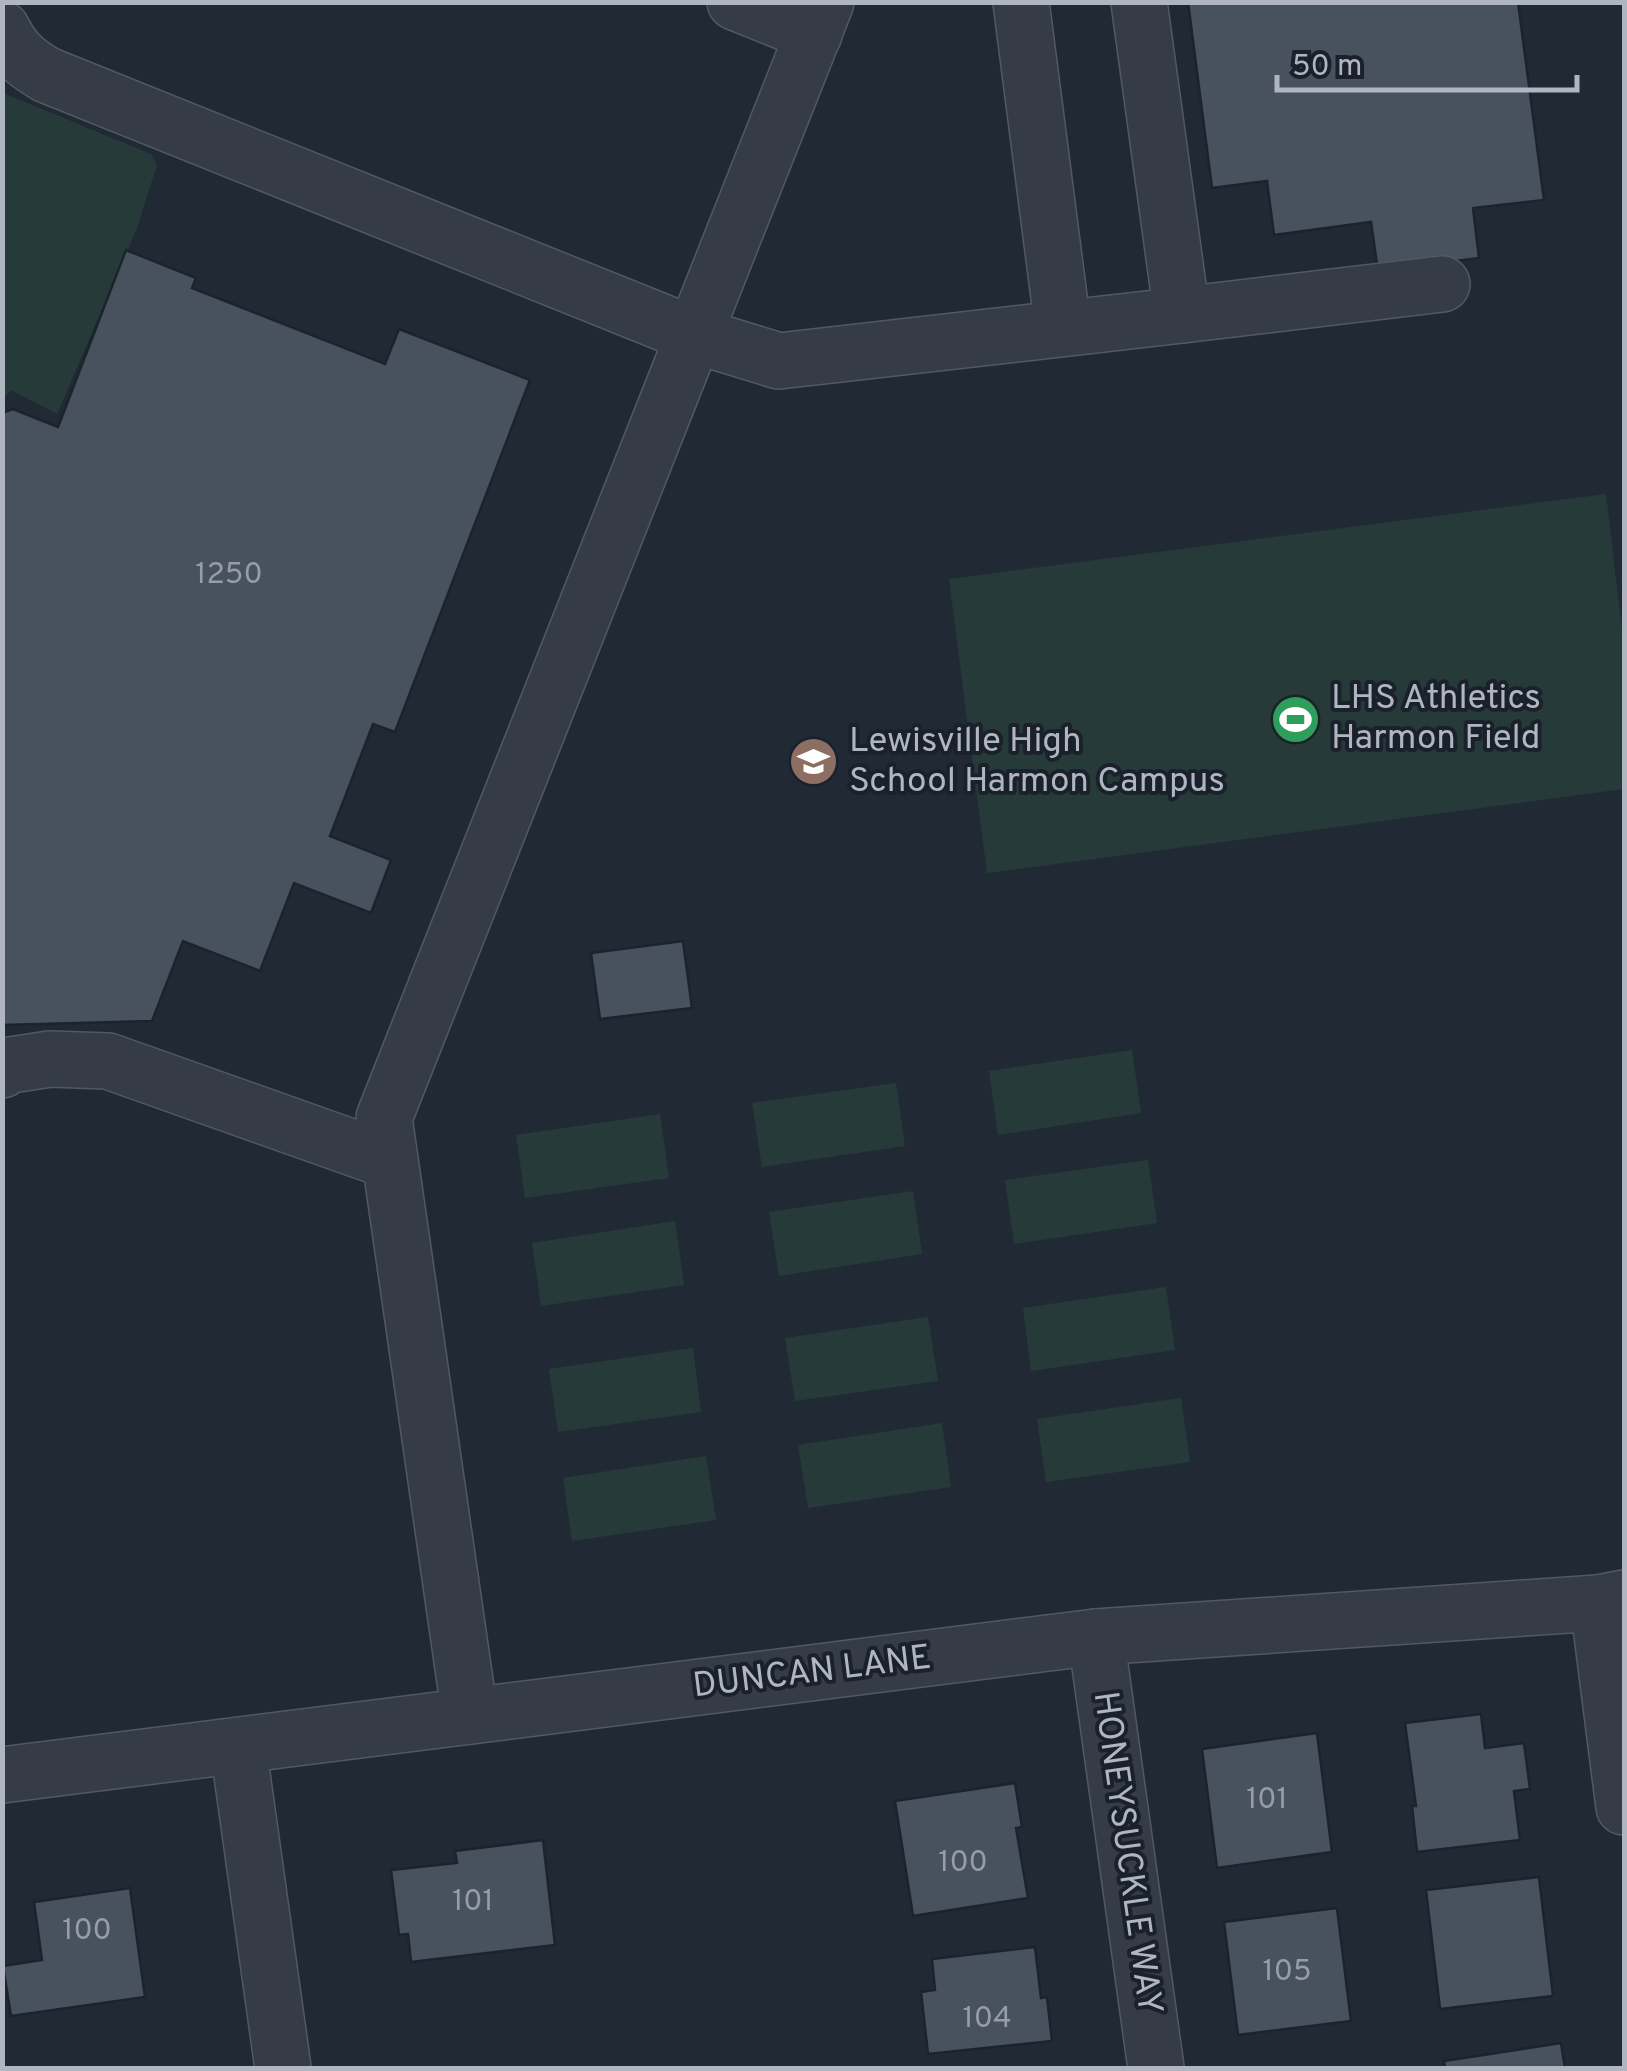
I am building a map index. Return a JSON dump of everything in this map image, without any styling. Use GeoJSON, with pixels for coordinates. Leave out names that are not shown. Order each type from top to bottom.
{"type":"FeatureCollection","features":[{"type":"Feature","properties":{"kind":"street"},"geometry":{"type":"LineString","coordinates":[[470,1716],[384,1118],[820,18],[735,2]]}},
{"type":"Feature","properties":{"kind":"street"},"geometry":{"type":"LineString","coordinates":[[1021,2],[1062,328]]}},
{"type":"Feature","properties":{"kind":"street"},"geometry":{"type":"LineString","coordinates":[[1139,2],[1182,314]]}},
{"type":"Feature","properties":{"kind":"street"},"geometry":{"type":"LineString","coordinates":[[2,29],[26,63],[47,76],[694,336],[779,361],[1442,284]]}},
{"type":"Feature","properties":{"kind":"street"},"geometry":{"type":"LineString","coordinates":[[2,1070],[4,1066],[50,1059],[108,1061],[390,1160]]}},
{"type":"Feature","properties":{"kind":"street"},"geometry":{"type":"LineString","coordinates":[[1611,1600],[1624,1807]]}},
{"type":"Feature","properties":{"kind":"street","name":"DUNCAN LANE"},"geometry":{"type":"LineString","coordinates":[[2,1775],[1096,1638],[1611,1600]]}},
{"type":"Feature","properties":{"kind":"street","name":"HONEYSUCKLE WAY"},"geometry":{"type":"LineString","coordinates":[[1096,1638],[1156,2068]]}},
{"type":"Feature","properties":{"kind":"street"},"geometry":{"type":"LineString","coordinates":[[238,1746],[283,2068]]}},
{"type":"Feature","properties":{"kind":"shaded area"},"geometry":{"type":"Polygon","coordinates":[[[3,93],[151,154],[157,165],[137,228],[57,414],[11,390],[3,399],[3,93]]]}},
{"type":"Feature","properties":{"kind":"shaded area","name":"LHS Athletics Harmon Field"},"geometry":{"type":"Polygon","coordinates":[[[1606,494],[1624,648],[1624,789],[987,873],[949,579],[1606,494]]]}},
{"type":"Feature","properties":{"kind":"shaded area"},"geometry":{"type":"Polygon","coordinates":[[[1132,1050],[1141,1113],[998,1135],[989,1071],[1132,1050]]]}},
{"type":"Feature","properties":{"kind":"shaded area"},"geometry":{"type":"Polygon","coordinates":[[[896,1083],[905,1146],[762,1167],[752,1103],[896,1083]]]}},
{"type":"Feature","properties":{"kind":"shaded area"},"geometry":{"type":"Polygon","coordinates":[[[660,1114],[669,1178],[525,1198],[516,1135],[660,1114]]]}},
{"type":"Feature","properties":{"kind":"shaded area"},"geometry":{"type":"Polygon","coordinates":[[[1148,1160],[1157,1223],[1014,1244],[1005,1180],[1148,1160]]]}},
{"type":"Feature","properties":{"kind":"shaded area"},"geometry":{"type":"Polygon","coordinates":[[[913,1191],[922,1254],[779,1276],[769,1212],[913,1191]]]}},
{"type":"Feature","properties":{"kind":"shaded area"},"geometry":{"type":"Polygon","coordinates":[[[675,1221],[684,1285],[541,1306],[532,1243],[675,1221]]]}},
{"type":"Feature","properties":{"kind":"shaded area"},"geometry":{"type":"Polygon","coordinates":[[[1166,1287],[1175,1350],[1031,1371],[1023,1308],[1166,1287]]]}},
{"type":"Feature","properties":{"kind":"shaded area"},"geometry":{"type":"Polygon","coordinates":[[[928,1317],[938,1381],[795,1401],[785,1338],[928,1317]]]}},
{"type":"Feature","properties":{"kind":"shaded area"},"geometry":{"type":"Polygon","coordinates":[[[693,1348],[701,1412],[558,1432],[549,1369],[693,1348]]]}},
{"type":"Feature","properties":{"kind":"shaded area"},"geometry":{"type":"Polygon","coordinates":[[[1181,1398],[1190,1462],[1046,1482],[1037,1419],[1181,1398]]]}},
{"type":"Feature","properties":{"kind":"shaded area"},"geometry":{"type":"Polygon","coordinates":[[[942,1423],[951,1487],[808,1508],[798,1445],[942,1423]]]}},
{"type":"Feature","properties":{"kind":"shaded area"},"geometry":{"type":"Polygon","coordinates":[[[706,1456],[716,1520],[572,1541],[563,1478],[706,1456]]]}},
{"type":"Feature","properties":{"kind":"building"},"geometry":{"type":"Polygon","coordinates":[[[1188,2],[1518,2],[1544,200],[1473,208],[1479,258],[1378,271],[1371,222],[1274,235],[1267,181],[1212,188],[1188,2]]]}},
{"type":"Feature","properties":{"kind":"building"},"geometry":{"type":"Polygon","coordinates":[[[126,250],[196,278],[192,288],[385,364],[399,329],[530,380],[395,732],[373,724],[330,836],[391,860],[371,913],[294,883],[260,971],[183,941],[152,1021],[2,1025],[2,413],[13,409],[58,427],[126,250]]]}},
{"type":"Feature","properties":{"kind":"building"},"geometry":{"type":"Polygon","coordinates":[[[683,941],[692,1008],[600,1019],[591,953],[683,941]]]}},
{"type":"Feature","properties":{"kind":"building"},"geometry":{"type":"Polygon","coordinates":[[[1481,1714],[1485,1748],[1524,1743],[1530,1789],[1514,1791],[1520,1840],[1417,1852],[1412,1806],[1416,1806],[1405,1723],[1481,1714]]]}},
{"type":"Feature","properties":{"kind":"building"},"geometry":{"type":"Polygon","coordinates":[[[1317,1733],[1332,1852],[1217,1868],[1202,1749],[1317,1733]]]}},
{"type":"Feature","properties":{"kind":"building"},"geometry":{"type":"Polygon","coordinates":[[[1015,1783],[1022,1827],[1016,1828],[1028,1898],[913,1916],[895,1801],[1015,1783]]]}},
{"type":"Feature","properties":{"kind":"building"},"geometry":{"type":"Polygon","coordinates":[[[543,1840],[555,1945],[411,1962],[408,1934],[399,1935],[391,1870],[457,1863],[455,1851],[543,1840]]]}},
{"type":"Feature","properties":{"kind":"building"},"geometry":{"type":"Polygon","coordinates":[[[1539,1877],[1553,1996],[1440,2009],[1426,1890],[1539,1877]]]}},
{"type":"Feature","properties":{"kind":"building"},"geometry":{"type":"Polygon","coordinates":[[[130,1888],[145,1997],[11,2016],[3,1966],[42,1960],[34,1902],[130,1888]]]}},
{"type":"Feature","properties":{"kind":"building"},"geometry":{"type":"Polygon","coordinates":[[[1337,1908],[1351,2021],[1238,2035],[1224,1922],[1337,1908]]]}},
{"type":"Feature","properties":{"kind":"building"},"geometry":{"type":"Polygon","coordinates":[[[1035,1947],[1041,1998],[1047,1997],[1052,2041],[928,2054],[921,1992],[935,1990],[932,1959],[1035,1947]]]}},
{"type":"Feature","properties":{"kind":"building"},"geometry":{"type":"Polygon","coordinates":[[[1561,2043],[1565,2068],[1445,2068],[1444,2061],[1561,2043]]]}},
{"type":"Feature","properties":{"kind":"place","name":"LHS Athletics Harmon Field"},"geometry":{"type":"Point","coordinates":[1296,719]}},
{"type":"Feature","properties":{"kind":"place","name":"Lewisville High School Harmon Campus"},"geometry":{"type":"Point","coordinates":[814,762]}}]}
